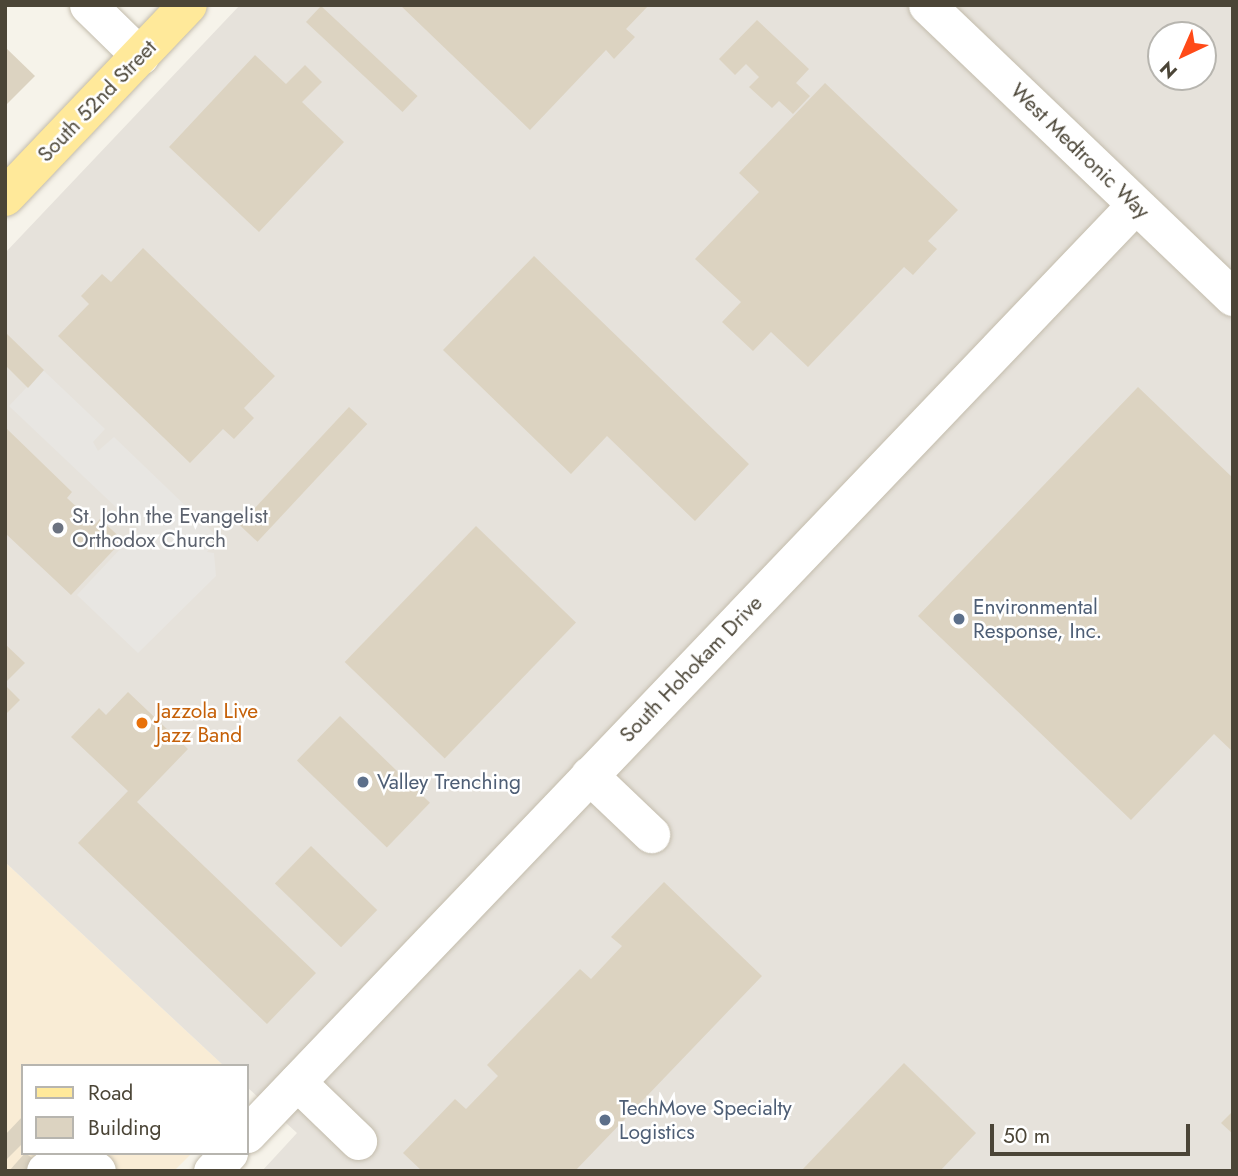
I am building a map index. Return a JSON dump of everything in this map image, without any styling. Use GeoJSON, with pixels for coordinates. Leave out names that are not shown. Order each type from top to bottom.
{"type":"FeatureCollection","features":[{"type":"Feature","properties":{"kind":"main road","name":"South 52nd Street"},"geometry":{"type":"LineString","coordinates":[[5,197],[188,5]]}},
{"type":"Feature","properties":{"kind":"street"},"geometry":{"type":"LineString","coordinates":[[88,5],[140,55]]}},
{"type":"Feature","properties":{"kind":"street","name":"West Medtronic Way"},"geometry":{"type":"LineString","coordinates":[[927,5],[1233,298]]}},
{"type":"Feature","properties":{"kind":"street","name":"South Hohokam Drive"},"geometry":{"type":"LineString","coordinates":[[248,1133],[1135,205]]}},
{"type":"Feature","properties":{"kind":"street"},"geometry":{"type":"LineString","coordinates":[[589,775],[651,834]]}},
{"type":"Feature","properties":{"kind":"street"},"geometry":{"type":"LineString","coordinates":[[297,1082],[358,1141]]}},
{"type":"Feature","properties":{"kind":"street"},"geometry":{"type":"LineString","coordinates":[[45,1171],[65,1155]]}},
{"type":"Feature","properties":{"kind":"street"},"geometry":{"type":"LineString","coordinates":[[77,1155],[97,1171]]}},
{"type":"Feature","properties":{"kind":"street"},"geometry":{"type":"LineString","coordinates":[[212,1171],[227,1155]]}},
{"type":"Feature","properties":{"kind":"shaded area"},"geometry":{"type":"Polygon","coordinates":[[[240,5],[1233,5],[1233,1171],[262,1171],[297,1133],[248,1088],[248,1064],[222,1064],[5,862],[5,253],[240,5]]]}},
{"type":"Feature","properties":{"kind":"shaded area"},"geometry":{"type":"Polygon","coordinates":[[[43,370],[105,429],[93,442],[98,451],[114,437],[219,538],[207,552],[214,553],[216,576],[138,653],[77,595],[139,529],[9,406],[43,370]]]}},
{"type":"Feature","properties":{"kind":"shaded area"},"geometry":{"type":"Polygon","coordinates":[[[5,862],[222,1064],[21,1064],[21,1155],[190,1155],[174,1171],[5,1171],[5,862]]]}},
{"type":"Feature","properties":{"kind":"building"},"geometry":{"type":"Polygon","coordinates":[[[400,5],[649,5],[626,29],[635,37],[614,59],[606,50],[530,130],[400,5]]]}},
{"type":"Feature","properties":{"kind":"building"},"geometry":{"type":"Polygon","coordinates":[[[321,6],[418,96],[403,112],[306,22],[321,6]]]}},
{"type":"Feature","properties":{"kind":"building"},"geometry":{"type":"Polygon","coordinates":[[[757,20],[809,69],[796,83],[810,96],[793,114],[779,101],[772,108],[749,87],[759,77],[746,64],[735,75],[719,59],[757,20]]]}},
{"type":"Feature","properties":{"kind":"building"},"geometry":{"type":"Polygon","coordinates":[[[5,47],[35,76],[5,106],[5,47]]]}},
{"type":"Feature","properties":{"kind":"building"},"geometry":{"type":"Polygon","coordinates":[[[255,55],[286,84],[305,65],[322,82],[302,102],[344,142],[259,232],[169,147],[255,55]]]}},
{"type":"Feature","properties":{"kind":"building"},"geometry":{"type":"Polygon","coordinates":[[[825,83],[958,210],[928,241],[937,249],[913,275],[904,267],[808,367],[771,332],[753,351],[722,322],[741,302],[695,259],[759,192],[739,173],[825,83]]]}},
{"type":"Feature","properties":{"kind":"building"},"geometry":{"type":"Polygon","coordinates":[[[143,248],[275,376],[244,408],[254,418],[234,439],[223,429],[190,463],[58,336],[89,304],[81,296],[102,274],[111,282],[143,248]]]}},
{"type":"Feature","properties":{"kind":"building"},"geometry":{"type":"Polygon","coordinates":[[[534,256],[749,464],[695,521],[607,436],[571,474],[443,350],[534,256]]]}},
{"type":"Feature","properties":{"kind":"building"},"geometry":{"type":"Polygon","coordinates":[[[5,332],[44,370],[28,388],[5,365],[5,332]]]}},
{"type":"Feature","properties":{"kind":"building"},"geometry":{"type":"Polygon","coordinates":[[[1138,387],[1233,478],[1233,752],[1214,734],[1131,820],[918,616],[1138,387]]]}},
{"type":"Feature","properties":{"kind":"building"},"geometry":{"type":"Polygon","coordinates":[[[349,407],[367,424],[257,542],[239,525],[349,407]]]}},
{"type":"Feature","properties":{"kind":"building","name":"St. John the Evangelist Orthodox Church"},"geometry":{"type":"Polygon","coordinates":[[[5,427],[72,492],[67,498],[95,524],[100,519],[123,540],[71,595],[5,533],[5,427]]]}},
{"type":"Feature","properties":{"kind":"building"},"geometry":{"type":"Polygon","coordinates":[[[476,526],[576,623],[445,759],[345,662],[476,526]]]}},
{"type":"Feature","properties":{"kind":"building"},"geometry":{"type":"Polygon","coordinates":[[[5,644],[25,663],[5,683],[5,644]]]}},
{"type":"Feature","properties":{"kind":"building"},"geometry":{"type":"Polygon","coordinates":[[[5,685],[20,700],[5,715],[5,685]]]}},
{"type":"Feature","properties":{"kind":"building"},"geometry":{"type":"Polygon","coordinates":[[[128,692],[188,749],[137,802],[316,973],[267,1024],[78,843],[128,791],[71,737],[99,708],[106,715],[128,692]]]}},
{"type":"Feature","properties":{"kind":"building","name":"Valley Trenching"},"geometry":{"type":"Polygon","coordinates":[[[340,716],[430,803],[387,847],[297,761],[340,716]]]}},
{"type":"Feature","properties":{"kind":"building"},"geometry":{"type":"Polygon","coordinates":[[[311,846],[377,910],[341,947],[275,883],[311,846]]]}},
{"type":"Feature","properties":{"kind":"building"},"geometry":{"type":"Polygon","coordinates":[[[664,882],[762,976],[575,1171],[422,1171],[403,1153],[455,1099],[466,1109],[498,1076],[487,1065],[580,969],[591,979],[622,946],[611,937],[664,882]]]}},
{"type":"Feature","properties":{"kind":"building"},"geometry":{"type":"Polygon","coordinates":[[[904,1063],[976,1133],[940,1171],[801,1171],[904,1063]]]}},
{"type":"Feature","properties":{"kind":"building"},"geometry":{"type":"Polygon","coordinates":[[[1233,1111],[1233,1134],[1221,1123],[1233,1111]]]}},
{"type":"Feature","properties":{"kind":"building"},"geometry":{"type":"Polygon","coordinates":[[[21,1118],[21,1145],[5,1161],[5,1135],[21,1118]]]}},
{"type":"Feature","properties":{"kind":"building"},"geometry":{"type":"Polygon","coordinates":[[[23,1155],[38,1162],[30,1171],[9,1171],[23,1155]]]}},
{"type":"Feature","properties":{"kind":"place","name":"St. John the Evangelist Orthodox Church"},"geometry":{"type":"Point","coordinates":[58,528]}},
{"type":"Feature","properties":{"kind":"place","name":"Environmental Response, Inc."},"geometry":{"type":"Point","coordinates":[959,619]}},
{"type":"Feature","properties":{"kind":"place","name":"Jazzola Live Jazz Band"},"geometry":{"type":"Point","coordinates":[142,723]}},
{"type":"Feature","properties":{"kind":"place","name":"Valley Trenching"},"geometry":{"type":"Point","coordinates":[363,782]}},
{"type":"Feature","properties":{"kind":"place","name":"TechMove Specialty Logistics"},"geometry":{"type":"Point","coordinates":[605,1120]}}]}
